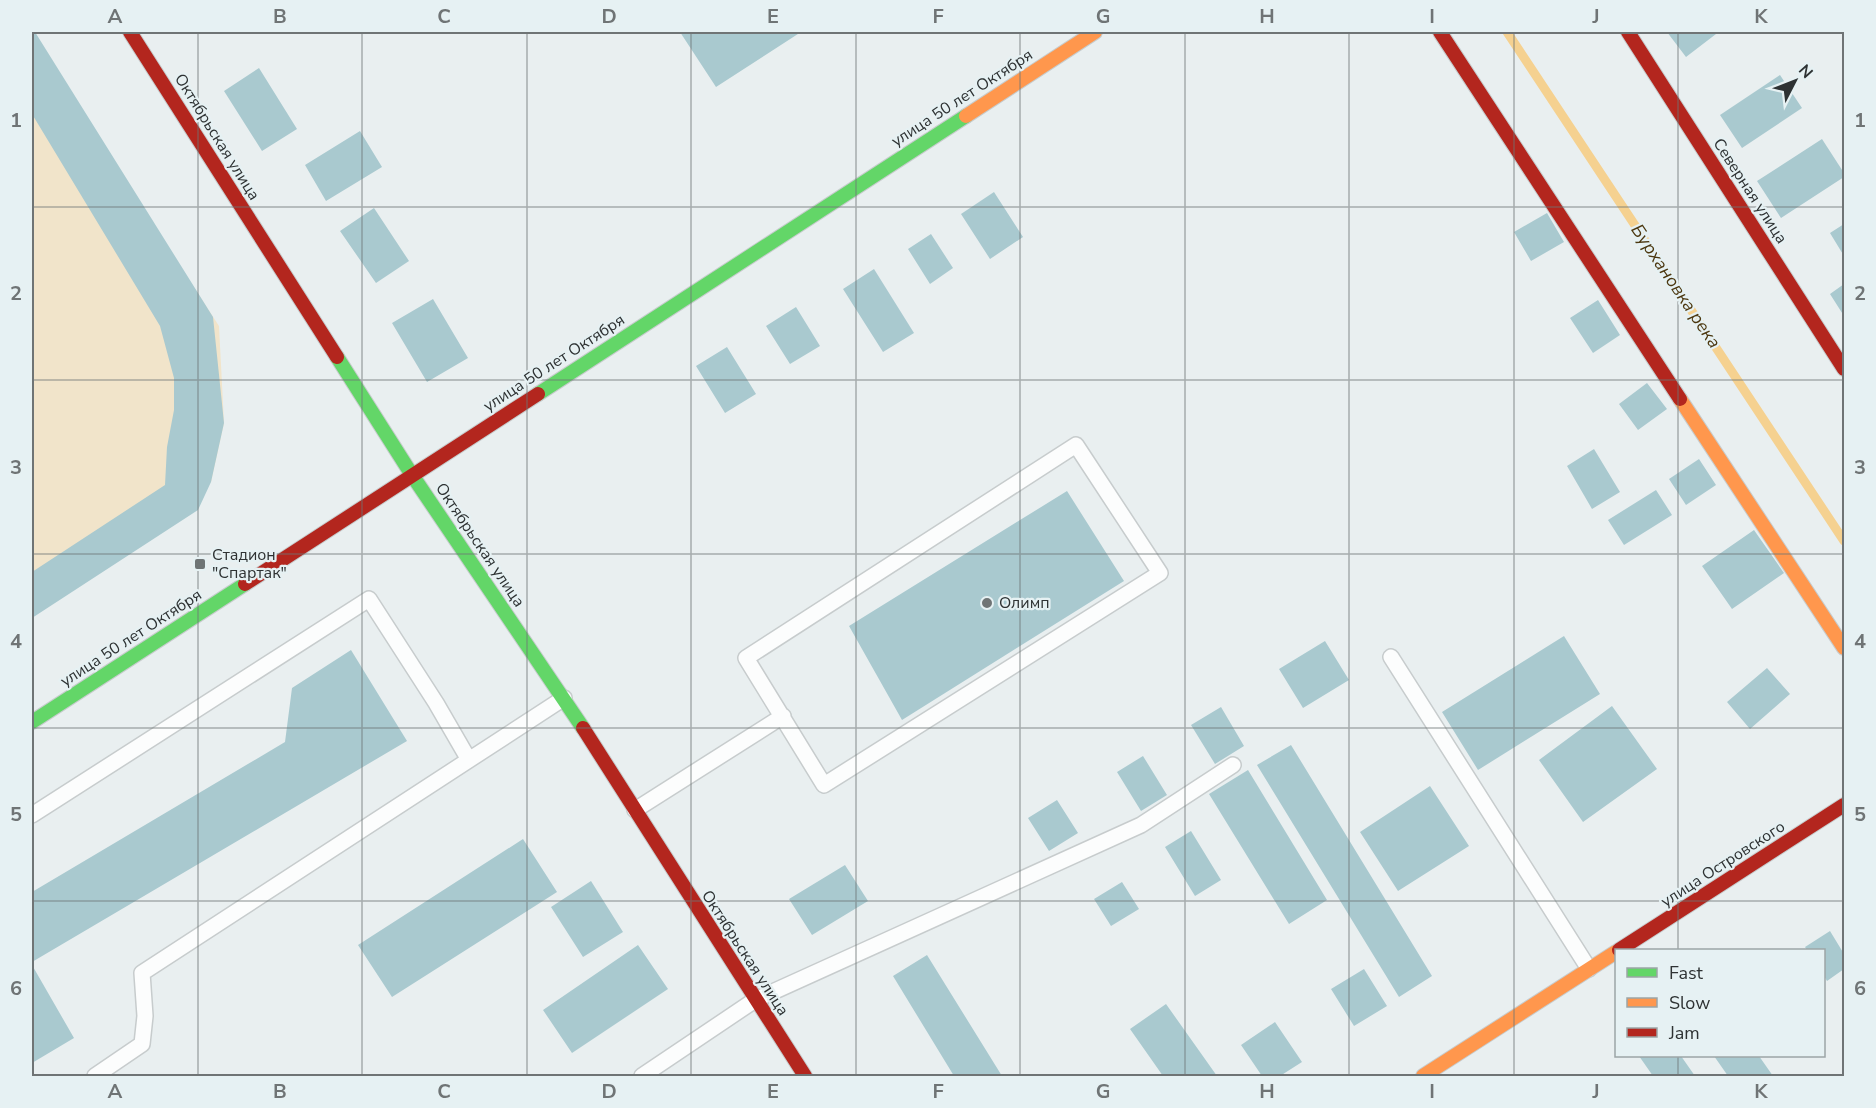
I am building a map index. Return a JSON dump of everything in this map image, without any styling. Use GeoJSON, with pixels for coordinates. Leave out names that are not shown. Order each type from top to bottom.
{"type":"FeatureCollection","features":[{"type":"Feature","properties":{"kind":"main road","name":"Октябрьская улица"},"geometry":{"type":"LineString","coordinates":[[130,32],[412,475],[564,698],[805,1077]]}},
{"type":"Feature","properties":{"kind":"main road","name":"улица 50 лет Октября"},"geometry":{"type":"LineString","coordinates":[[32,722],[1095,32]]}},
{"type":"Feature","properties":{"kind":"main road"},"geometry":{"type":"LineString","coordinates":[[1440,32],[1845,648]]}},
{"type":"Feature","properties":{"kind":"main road","name":"Северная улица"},"geometry":{"type":"LineString","coordinates":[[1628,32],[1845,369]]}},
{"type":"Feature","properties":{"kind":"main road","name":"улица Островского"},"geometry":{"type":"LineString","coordinates":[[1621,949],[1845,805]]}},
{"type":"Feature","properties":{"kind":"main road","name":"улица Островского"},"geometry":{"type":"LineString","coordinates":[[1423,1077],[1615,953]]}},
{"type":"Feature","properties":{"kind":"lane"},"geometry":{"type":"LineString","coordinates":[[1076,445],[1160,573],[824,785],[783,716],[746,658],[1076,445]]}},
{"type":"Feature","properties":{"kind":"lane"},"geometry":{"type":"LineString","coordinates":[[32,815],[369,599],[469,760]]}},
{"type":"Feature","properties":{"kind":"lane"},"geometry":{"type":"LineString","coordinates":[[1391,657],[1589,969]]}},
{"type":"Feature","properties":{"kind":"lane"},"geometry":{"type":"LineString","coordinates":[[95,1077],[142,1044],[145,1016],[142,973],[564,698]]}},
{"type":"Feature","properties":{"kind":"lane"},"geometry":{"type":"LineString","coordinates":[[635,810],[783,716]]}},
{"type":"Feature","properties":{"kind":"lane"},"geometry":{"type":"LineString","coordinates":[[642,1077],[755,999],[1141,825],[1233,765]]}},
{"type":"Feature","properties":{"kind":"shaded area"},"geometry":{"type":"Polygon","coordinates":[[[32,39],[219,326],[224,423],[211,482],[33,611],[32,611],[32,39]]]}},
{"type":"Feature","properties":{"kind":"building"},"geometry":{"type":"Polygon","coordinates":[[[32,32],[35,32],[213,317],[224,423],[211,482],[198,510],[32,618],[32,572],[165,485],[167,447],[174,410],[174,378],[160,326],[32,114],[32,32]]]}},
{"type":"Feature","properties":{"kind":"building"},"geometry":{"type":"Polygon","coordinates":[[[680,32],[801,32],[716,87],[680,32]]]}},
{"type":"Feature","properties":{"kind":"building"},"geometry":{"type":"Polygon","coordinates":[[[1667,32],[1714,32],[1716,34],[1686,57],[1667,32]]]}},
{"type":"Feature","properties":{"kind":"building"},"geometry":{"type":"Polygon","coordinates":[[[259,68],[297,129],[262,151],[224,91],[259,68]]]}},
{"type":"Feature","properties":{"kind":"building"},"geometry":{"type":"Polygon","coordinates":[[[1780,75],[1802,108],[1742,148],[1720,115],[1780,75]]]}},
{"type":"Feature","properties":{"kind":"building"},"geometry":{"type":"Polygon","coordinates":[[[360,131],[382,167],[326,201],[305,165],[360,131]]]}},
{"type":"Feature","properties":{"kind":"building"},"geometry":{"type":"Polygon","coordinates":[[[1822,139],[1844,173],[1844,177],[1781,218],[1757,181],[1822,139]]]}},
{"type":"Feature","properties":{"kind":"building"},"geometry":{"type":"Polygon","coordinates":[[[994,192],[1023,237],[990,259],[961,214],[994,192]]]}},
{"type":"Feature","properties":{"kind":"building"},"geometry":{"type":"Polygon","coordinates":[[[374,208],[409,261],[376,283],[340,231],[374,208]]]}},
{"type":"Feature","properties":{"kind":"building"},"geometry":{"type":"Polygon","coordinates":[[[1547,213],[1564,242],[1531,261],[1514,232],[1547,213]]]}},
{"type":"Feature","properties":{"kind":"building"},"geometry":{"type":"Polygon","coordinates":[[[1844,224],[1844,256],[1830,233],[1844,224]]]}},
{"type":"Feature","properties":{"kind":"building"},"geometry":{"type":"Polygon","coordinates":[[[931,234],[953,268],[930,284],[908,249],[931,234]]]}},
{"type":"Feature","properties":{"kind":"building"},"geometry":{"type":"Polygon","coordinates":[[[874,269],[914,333],[883,352],[843,289],[874,269]]]}},
{"type":"Feature","properties":{"kind":"building"},"geometry":{"type":"Polygon","coordinates":[[[1844,284],[1844,316],[1830,294],[1844,284]]]}},
{"type":"Feature","properties":{"kind":"building"},"geometry":{"type":"Polygon","coordinates":[[[433,299],[468,358],[427,382],[392,323],[433,299]]]}},
{"type":"Feature","properties":{"kind":"building"},"geometry":{"type":"Polygon","coordinates":[[[1598,300],[1620,335],[1593,353],[1570,318],[1598,300]]]}},
{"type":"Feature","properties":{"kind":"building"},"geometry":{"type":"Polygon","coordinates":[[[796,307],[820,346],[790,364],[766,326],[796,307]]]}},
{"type":"Feature","properties":{"kind":"building"},"geometry":{"type":"Polygon","coordinates":[[[727,347],[756,394],[725,413],[696,366],[727,347]]]}},
{"type":"Feature","properties":{"kind":"building"},"geometry":{"type":"Polygon","coordinates":[[[1647,383],[1667,409],[1638,430],[1619,404],[1647,383]]]}},
{"type":"Feature","properties":{"kind":"building"},"geometry":{"type":"Polygon","coordinates":[[[1594,449],[1620,492],[1592,509],[1567,466],[1594,449]]]}},
{"type":"Feature","properties":{"kind":"building"},"geometry":{"type":"Polygon","coordinates":[[[1699,459],[1716,485],[1686,505],[1669,479],[1699,459]]]}},
{"type":"Feature","properties":{"kind":"building"},"geometry":{"type":"Polygon","coordinates":[[[1656,490],[1672,515],[1624,545],[1608,520],[1656,490]]]}},
{"type":"Feature","properties":{"kind":"building","name":"Олимп"},"geometry":{"type":"Polygon","coordinates":[[[1067,491],[1124,581],[902,720],[849,626],[1067,491]]]}},
{"type":"Feature","properties":{"kind":"building"},"geometry":{"type":"Polygon","coordinates":[[[1754,530],[1784,573],[1732,609],[1702,566],[1754,530]]]}},
{"type":"Feature","properties":{"kind":"building"},"geometry":{"type":"Polygon","coordinates":[[[1564,636],[1600,694],[1478,770],[1442,712],[1564,636]]]}},
{"type":"Feature","properties":{"kind":"building"},"geometry":{"type":"Polygon","coordinates":[[[1325,641],[1349,680],[1303,708],[1279,669],[1325,641]]]}},
{"type":"Feature","properties":{"kind":"building"},"geometry":{"type":"Polygon","coordinates":[[[351,650],[407,741],[32,962],[32,892],[285,742],[292,688],[351,650]]]}},
{"type":"Feature","properties":{"kind":"building"},"geometry":{"type":"Polygon","coordinates":[[[1767,668],[1790,694],[1750,729],[1727,702],[1767,668]]]}},
{"type":"Feature","properties":{"kind":"building"},"geometry":{"type":"Polygon","coordinates":[[[1612,706],[1657,769],[1583,822],[1539,760],[1612,706]]]}},
{"type":"Feature","properties":{"kind":"building"},"geometry":{"type":"Polygon","coordinates":[[[1221,707],[1244,746],[1215,764],[1191,725],[1221,707]]]}},
{"type":"Feature","properties":{"kind":"building"},"geometry":{"type":"Polygon","coordinates":[[[1291,745],[1432,976],[1399,997],[1257,765],[1291,745]]]}},
{"type":"Feature","properties":{"kind":"building"},"geometry":{"type":"Polygon","coordinates":[[[1143,756],[1167,795],[1141,811],[1117,772],[1143,756]]]}},
{"type":"Feature","properties":{"kind":"building"},"geometry":{"type":"Polygon","coordinates":[[[1248,770],[1327,900],[1289,924],[1209,794],[1248,770]]]}},
{"type":"Feature","properties":{"kind":"building"},"geometry":{"type":"Polygon","coordinates":[[[1430,786],[1469,846],[1398,891],[1360,832],[1430,786]]]}},
{"type":"Feature","properties":{"kind":"building"},"geometry":{"type":"Polygon","coordinates":[[[1057,800],[1078,833],[1049,851],[1028,818],[1057,800]]]}},
{"type":"Feature","properties":{"kind":"building"},"geometry":{"type":"Polygon","coordinates":[[[1191,831],[1221,880],[1195,896],[1165,847],[1191,831]]]}},
{"type":"Feature","properties":{"kind":"building"},"geometry":{"type":"Polygon","coordinates":[[[523,839],[557,892],[392,997],[358,945],[523,839]]]}},
{"type":"Feature","properties":{"kind":"building"},"geometry":{"type":"Polygon","coordinates":[[[845,865],[868,901],[812,935],[789,899],[845,865]]]}},
{"type":"Feature","properties":{"kind":"building"},"geometry":{"type":"Polygon","coordinates":[[[591,881],[623,932],[583,957],[551,907],[591,881]]]}},
{"type":"Feature","properties":{"kind":"building"},"geometry":{"type":"Polygon","coordinates":[[[1122,882],[1139,909],[1111,926],[1094,899],[1122,882]]]}},
{"type":"Feature","properties":{"kind":"building"},"geometry":{"type":"Polygon","coordinates":[[[1830,931],[1844,954],[1844,969],[1827,981],[1825,949],[1806,949],[1805,947],[1830,931]]]}},
{"type":"Feature","properties":{"kind":"building"},"geometry":{"type":"Polygon","coordinates":[[[638,945],[668,989],[572,1053],[543,1010],[638,945]]]}},
{"type":"Feature","properties":{"kind":"building"},"geometry":{"type":"Polygon","coordinates":[[[927,955],[1002,1076],[954,1076],[893,976],[927,955]]]}},
{"type":"Feature","properties":{"kind":"building"},"geometry":{"type":"Polygon","coordinates":[[[32,965],[74,1038],[32,1063],[32,965]]]}},
{"type":"Feature","properties":{"kind":"building"},"geometry":{"type":"Polygon","coordinates":[[[1364,969],[1387,1006],[1354,1026],[1331,989],[1364,969]]]}},
{"type":"Feature","properties":{"kind":"building"},"geometry":{"type":"Polygon","coordinates":[[[1166,1004],[1217,1076],[1163,1076],[1130,1029],[1166,1004]]]}},
{"type":"Feature","properties":{"kind":"building"},"geometry":{"type":"Polygon","coordinates":[[[1275,1022],[1302,1062],[1280,1076],[1262,1076],[1241,1045],[1275,1022]]]}},
{"type":"Feature","properties":{"kind":"building"},"geometry":{"type":"Polygon","coordinates":[[[1640,1057],[1682,1057],[1695,1076],[1653,1076],[1640,1057]]]}},
{"type":"Feature","properties":{"kind":"building"},"geometry":{"type":"Polygon","coordinates":[[[1715,1057],[1760,1057],[1773,1076],[1728,1076],[1715,1057]]]}},
{"type":"Feature","properties":{"kind":"waterway","name":"Бурхановка река"},"geometry":{"type":"LineString","coordinates":[[1507,32],[1844,541]]}},
{"type":"Feature","properties":{"kind":"traffic: fast"},"geometry":{"type":"LineString","coordinates":[[538,394],[966,116]]}},
{"type":"Feature","properties":{"kind":"traffic: fast"},"geometry":{"type":"LineString","coordinates":[[337,357],[412,475],[583,728]]}},
{"type":"Feature","properties":{"kind":"traffic: fast"},"geometry":{"type":"LineString","coordinates":[[32,722],[245,584]]}},
{"type":"Feature","properties":{"kind":"traffic: slow"},"geometry":{"type":"LineString","coordinates":[[966,116],[1095,32]]}},
{"type":"Feature","properties":{"kind":"traffic: slow"},"geometry":{"type":"LineString","coordinates":[[1680,399],[1844,648]]}},
{"type":"Feature","properties":{"kind":"traffic: slow"},"geometry":{"type":"LineString","coordinates":[[1423,1076],[1615,953]]}},
{"type":"Feature","properties":{"kind":"traffic: jam"},"geometry":{"type":"LineString","coordinates":[[130,32],[337,357]]}},
{"type":"Feature","properties":{"kind":"traffic: jam"},"geometry":{"type":"LineString","coordinates":[[1440,32],[1680,399]]}},
{"type":"Feature","properties":{"kind":"traffic: jam"},"geometry":{"type":"LineString","coordinates":[[1628,32],[1844,369]]}},
{"type":"Feature","properties":{"kind":"traffic: jam"},"geometry":{"type":"LineString","coordinates":[[245,584],[538,394]]}},
{"type":"Feature","properties":{"kind":"traffic: jam"},"geometry":{"type":"LineString","coordinates":[[583,728],[805,1076]]}},
{"type":"Feature","properties":{"kind":"traffic: jam"},"geometry":{"type":"LineString","coordinates":[[1621,949],[1844,805]]}},
{"type":"Feature","properties":{"kind":"place","name":"Стадион \"Спартак\""},"geometry":{"type":"Point","coordinates":[200,564]}},
{"type":"Feature","properties":{"kind":"place","name":"Олимп"},"geometry":{"type":"Point","coordinates":[987,603]}}]}
